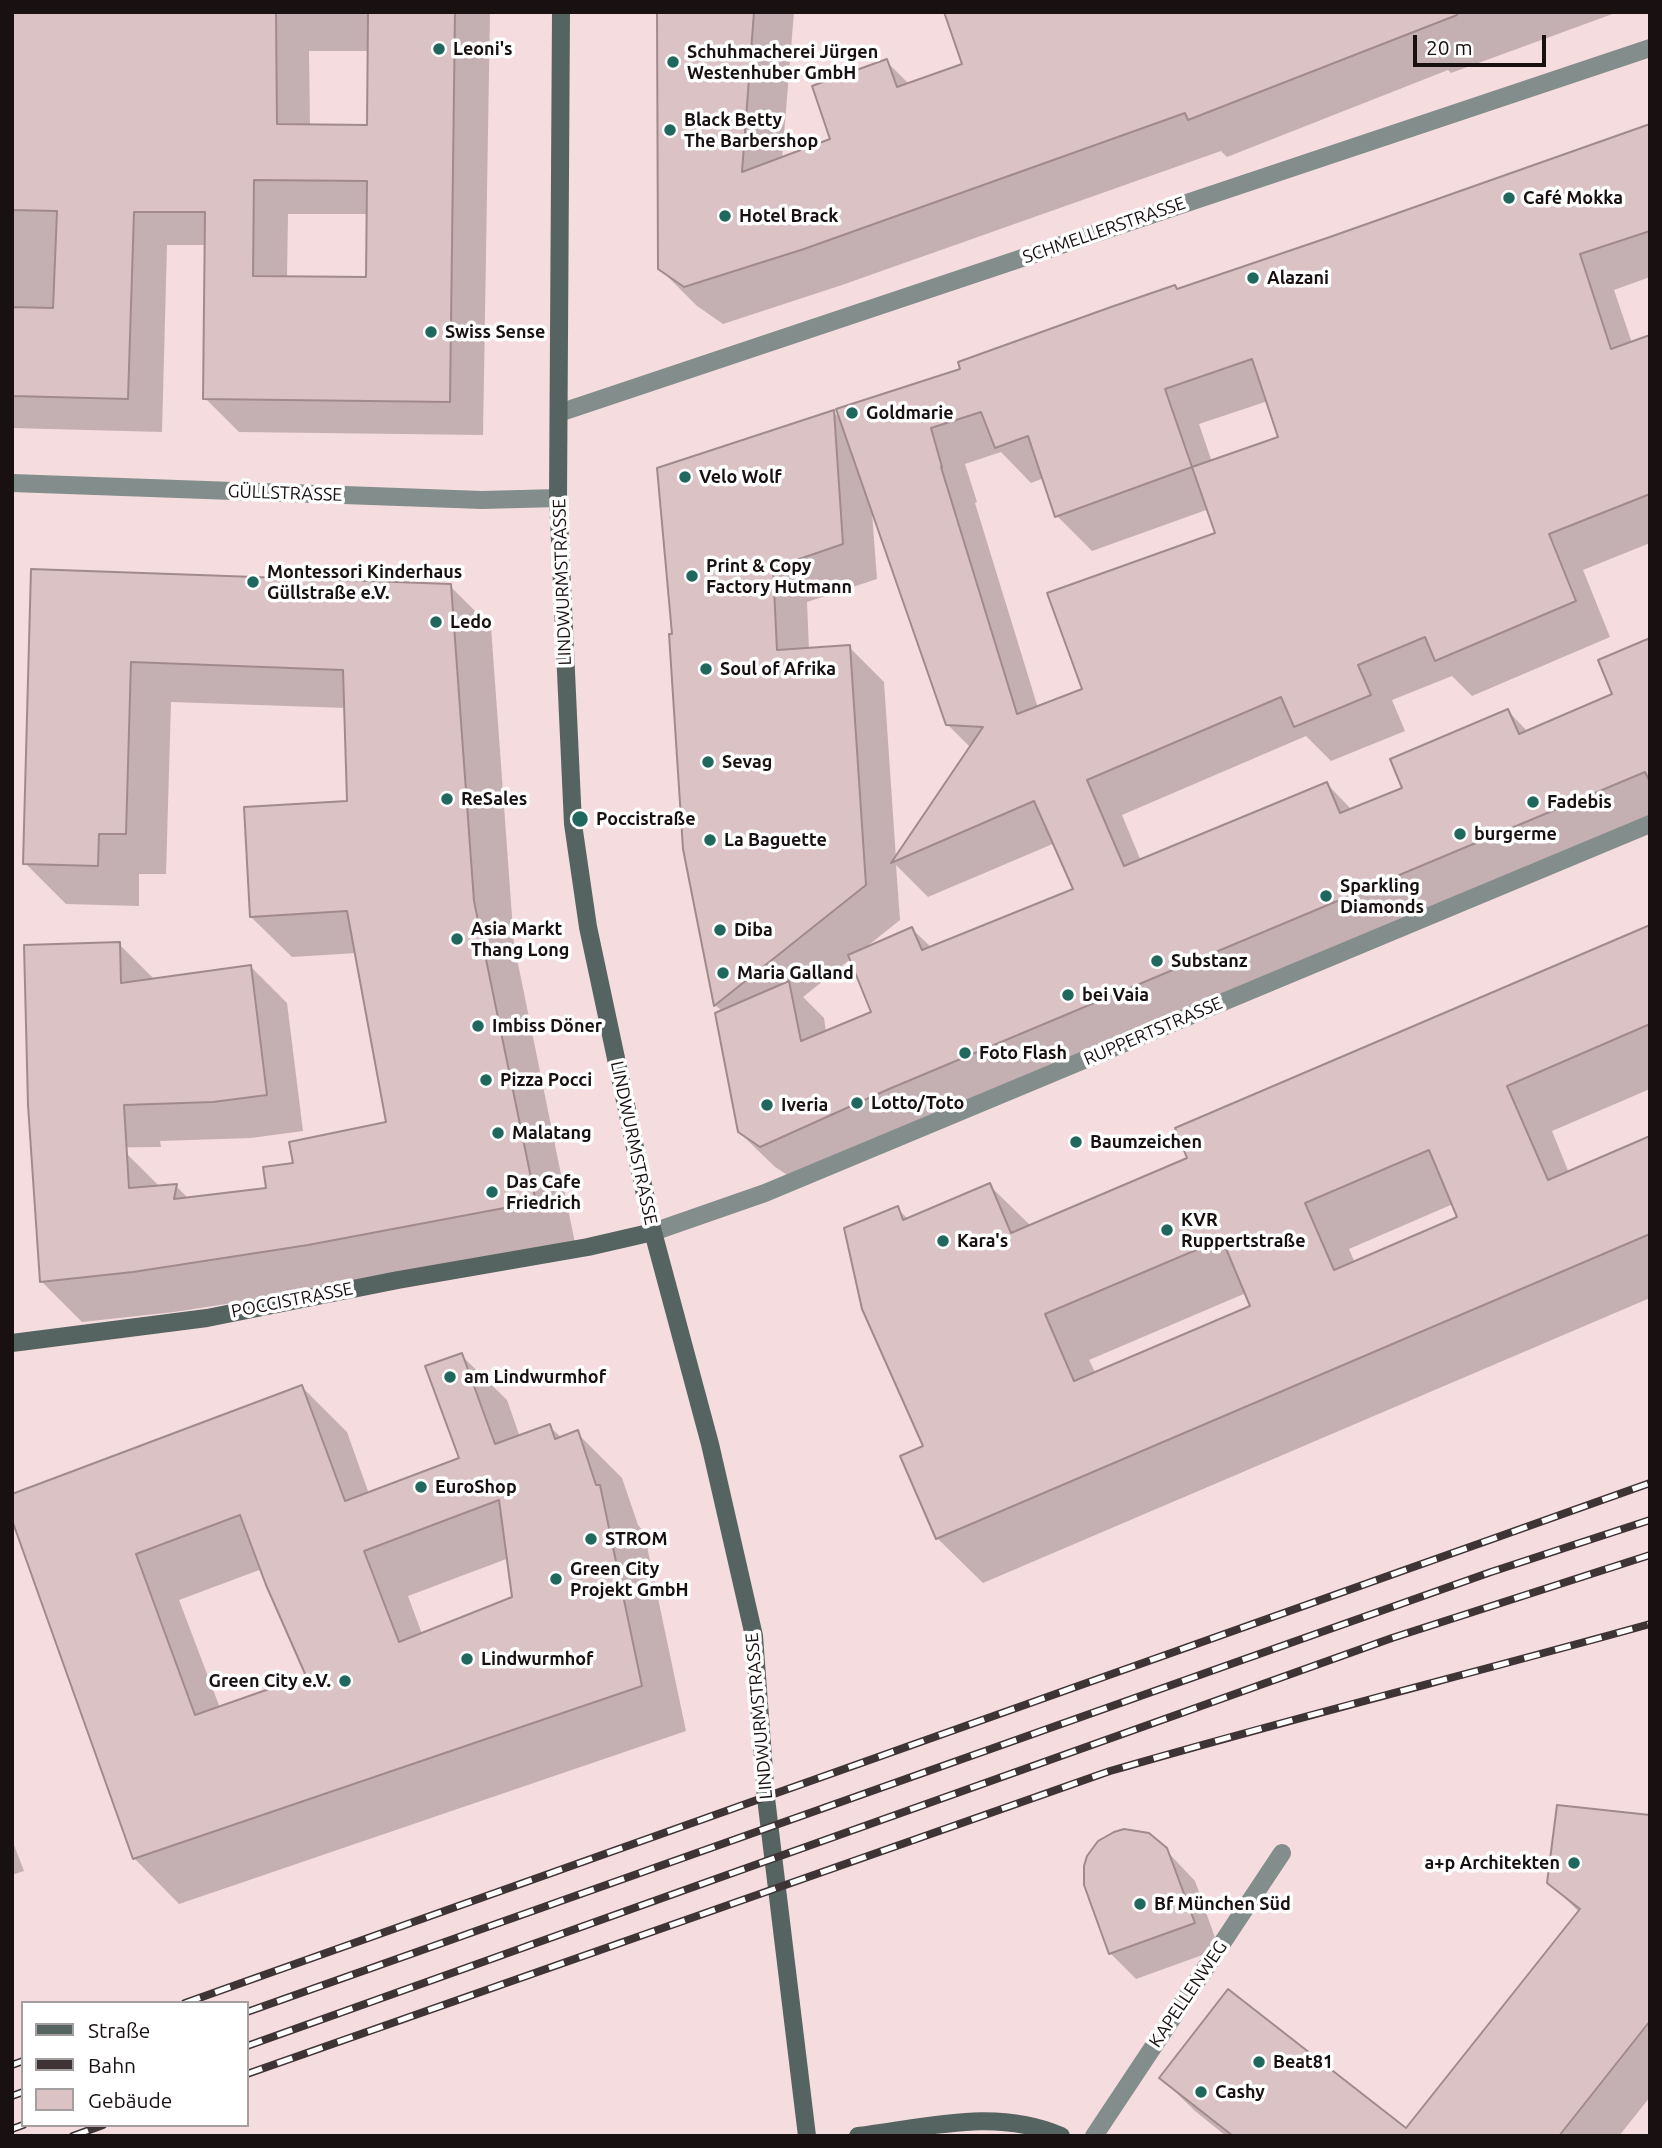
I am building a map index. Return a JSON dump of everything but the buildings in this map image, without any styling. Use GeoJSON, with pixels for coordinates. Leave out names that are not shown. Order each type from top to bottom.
{"type":"FeatureCollection","features":[{"type":"Feature","properties":{"kind":"main road","name":"LINDWURMSTRASSE"},"geometry":{"type":"LineString","coordinates":[[561,12],[558,498],[573,824],[587,927],[653,1232],[710,1444],[754,1636],[768,1810],[807,2136]]}},
{"type":"Feature","properties":{"kind":"main road","name":"POCCISTRASSE"},"geometry":{"type":"LineString","coordinates":[[12,1343],[207,1318],[398,1280],[589,1247],[653,1232]]}},
{"type":"Feature","properties":{"kind":"main road"},"geometry":{"type":"LineString","coordinates":[[858,2136],[940,2124],[999,2121],[1027,2125],[1061,2136]]}},
{"type":"Feature","properties":{"kind":"main road"},"geometry":{"type":"LineString","coordinates":[[896,2131],[914,2136]]}},
{"type":"Feature","properties":{"kind":"street","name":"SCHMELLERSTRASSE"},"geometry":{"type":"LineString","coordinates":[[559,413],[1650,48]]}},
{"type":"Feature","properties":{"kind":"street","name":"GÜLLSTRASSE"},"geometry":{"type":"LineString","coordinates":[[12,483],[482,500],[558,498]]}},
{"type":"Feature","properties":{"kind":"street","name":"RUPPERTSTRASSE"},"geometry":{"type":"LineString","coordinates":[[653,1232],[765,1193],[1650,824]]}},
{"type":"Feature","properties":{"kind":"street","name":"KAPELLENWEG"},"geometry":{"type":"LineString","coordinates":[[1094,2136],[1282,1853]]}},
{"type":"Feature","properties":{"kind":"railway"},"geometry":{"type":"LineString","coordinates":[[191,2001],[1650,1483]]}},
{"type":"Feature","properties":{"kind":"railway"},"geometry":{"type":"LineString","coordinates":[[248,2012],[1491,1572],[1650,1520]]}},
{"type":"Feature","properties":{"kind":"railway"},"geometry":{"type":"LineString","coordinates":[[248,2046],[1392,1638],[1650,1555]]}},
{"type":"Feature","properties":{"kind":"railway"},"geometry":{"type":"LineString","coordinates":[[248,2074],[1110,1771],[1650,1624]]}},
{"type":"Feature","properties":{"kind":"railway"},"geometry":{"type":"LineString","coordinates":[[12,2065],[21,2062]]}},
{"type":"Feature","properties":{"kind":"railway"},"geometry":{"type":"LineString","coordinates":[[12,2096],[21,2093]]}},
{"type":"Feature","properties":{"kind":"railway"},"geometry":{"type":"LineString","coordinates":[[12,2129],[21,2126]]}},
{"type":"Feature","properties":{"kind":"railway"},"geometry":{"type":"LineString","coordinates":[[73,2136],[98,2127]]}},
{"type":"Feature","properties":{"kind":"place","name":"Leoni's"},"geometry":{"type":"Point","coordinates":[439,49]}},
{"type":"Feature","properties":{"kind":"place","name":"Schuhmacherei Jürgen Westenhuber GmbH"},"geometry":{"type":"Point","coordinates":[673,62]}},
{"type":"Feature","properties":{"kind":"place","name":"Black Betty The Barbershop"},"geometry":{"type":"Point","coordinates":[670,130]}},
{"type":"Feature","properties":{"kind":"place","name":"Café Mokka"},"geometry":{"type":"Point","coordinates":[1509,198]}},
{"type":"Feature","properties":{"kind":"place","name":"Hotel Brack"},"geometry":{"type":"Point","coordinates":[725,216]}},
{"type":"Feature","properties":{"kind":"place","name":"Alazani"},"geometry":{"type":"Point","coordinates":[1253,278]}},
{"type":"Feature","properties":{"kind":"place","name":"Swiss Sense"},"geometry":{"type":"Point","coordinates":[431,332]}},
{"type":"Feature","properties":{"kind":"place","name":"Goldmarie"},"geometry":{"type":"Point","coordinates":[852,413]}},
{"type":"Feature","properties":{"kind":"place","name":"Velo Wolf"},"geometry":{"type":"Point","coordinates":[685,477]}},
{"type":"Feature","properties":{"kind":"place","name":"Print & Copy Factory Hutmann"},"geometry":{"type":"Point","coordinates":[692,576]}},
{"type":"Feature","properties":{"kind":"place","name":"Montessori Kinderhaus Güllstraße e.V."},"geometry":{"type":"Point","coordinates":[253,582]}},
{"type":"Feature","properties":{"kind":"place","name":"Ledo"},"geometry":{"type":"Point","coordinates":[436,622]}},
{"type":"Feature","properties":{"kind":"place","name":"Soul of Afrika"},"geometry":{"type":"Point","coordinates":[706,669]}},
{"type":"Feature","properties":{"kind":"place","name":"Sevag"},"geometry":{"type":"Point","coordinates":[708,762]}},
{"type":"Feature","properties":{"kind":"place","name":"ReSales"},"geometry":{"type":"Point","coordinates":[447,799]}},
{"type":"Feature","properties":{"kind":"place","name":"Fadebis"},"geometry":{"type":"Point","coordinates":[1533,802]}},
{"type":"Feature","properties":{"kind":"place","name":"Poccistraße"},"geometry":{"type":"Point","coordinates":[580,819]}},
{"type":"Feature","properties":{"kind":"place","name":"burgerme"},"geometry":{"type":"Point","coordinates":[1460,834]}},
{"type":"Feature","properties":{"kind":"place","name":"La Baguette"},"geometry":{"type":"Point","coordinates":[710,840]}},
{"type":"Feature","properties":{"kind":"place","name":"Sparkling Diamonds"},"geometry":{"type":"Point","coordinates":[1326,896]}},
{"type":"Feature","properties":{"kind":"place","name":"Diba"},"geometry":{"type":"Point","coordinates":[720,930]}},
{"type":"Feature","properties":{"kind":"place","name":"Asia Markt Thang Long"},"geometry":{"type":"Point","coordinates":[457,939]}},
{"type":"Feature","properties":{"kind":"place","name":"Substanz"},"geometry":{"type":"Point","coordinates":[1157,961]}},
{"type":"Feature","properties":{"kind":"place","name":"Maria Galland"},"geometry":{"type":"Point","coordinates":[723,973]}},
{"type":"Feature","properties":{"kind":"place","name":"bei Vaia"},"geometry":{"type":"Point","coordinates":[1068,995]}},
{"type":"Feature","properties":{"kind":"place","name":"Imbiss Döner"},"geometry":{"type":"Point","coordinates":[478,1026]}},
{"type":"Feature","properties":{"kind":"place","name":"Foto Flash"},"geometry":{"type":"Point","coordinates":[965,1053]}},
{"type":"Feature","properties":{"kind":"place","name":"Pizza Pocci"},"geometry":{"type":"Point","coordinates":[486,1080]}},
{"type":"Feature","properties":{"kind":"place","name":"Lotto/Toto"},"geometry":{"type":"Point","coordinates":[857,1103]}},
{"type":"Feature","properties":{"kind":"place","name":"Iveria"},"geometry":{"type":"Point","coordinates":[767,1105]}},
{"type":"Feature","properties":{"kind":"place","name":"Malatang"},"geometry":{"type":"Point","coordinates":[498,1133]}},
{"type":"Feature","properties":{"kind":"place","name":"Baumzeichen"},"geometry":{"type":"Point","coordinates":[1076,1142]}},
{"type":"Feature","properties":{"kind":"place","name":"Das Cafe Friedrich"},"geometry":{"type":"Point","coordinates":[492,1192]}},
{"type":"Feature","properties":{"kind":"place","name":"KVR Ruppertstraße"},"geometry":{"type":"Point","coordinates":[1167,1230]}},
{"type":"Feature","properties":{"kind":"place","name":"Kara's"},"geometry":{"type":"Point","coordinates":[943,1241]}},
{"type":"Feature","properties":{"kind":"place","name":"am Lindwurmhof"},"geometry":{"type":"Point","coordinates":[450,1377]}},
{"type":"Feature","properties":{"kind":"place","name":"EuroShop"},"geometry":{"type":"Point","coordinates":[421,1487]}},
{"type":"Feature","properties":{"kind":"place","name":"STROM"},"geometry":{"type":"Point","coordinates":[591,1539]}},
{"type":"Feature","properties":{"kind":"place","name":"Green City Projekt GmbH"},"geometry":{"type":"Point","coordinates":[556,1579]}},
{"type":"Feature","properties":{"kind":"place","name":"Lindwurmhof"},"geometry":{"type":"Point","coordinates":[467,1659]}},
{"type":"Feature","properties":{"kind":"place","name":"Green City e.V."},"geometry":{"type":"Point","coordinates":[345,1681]}},
{"type":"Feature","properties":{"kind":"place","name":"a+p Architekten"},"geometry":{"type":"Point","coordinates":[1574,1863]}},
{"type":"Feature","properties":{"kind":"place","name":"Bf München Süd"},"geometry":{"type":"Point","coordinates":[1140,1904]}},
{"type":"Feature","properties":{"kind":"place","name":"Beat81"},"geometry":{"type":"Point","coordinates":[1259,2062]}},
{"type":"Feature","properties":{"kind":"place","name":"Cashy"},"geometry":{"type":"Point","coordinates":[1201,2092]}}]}
